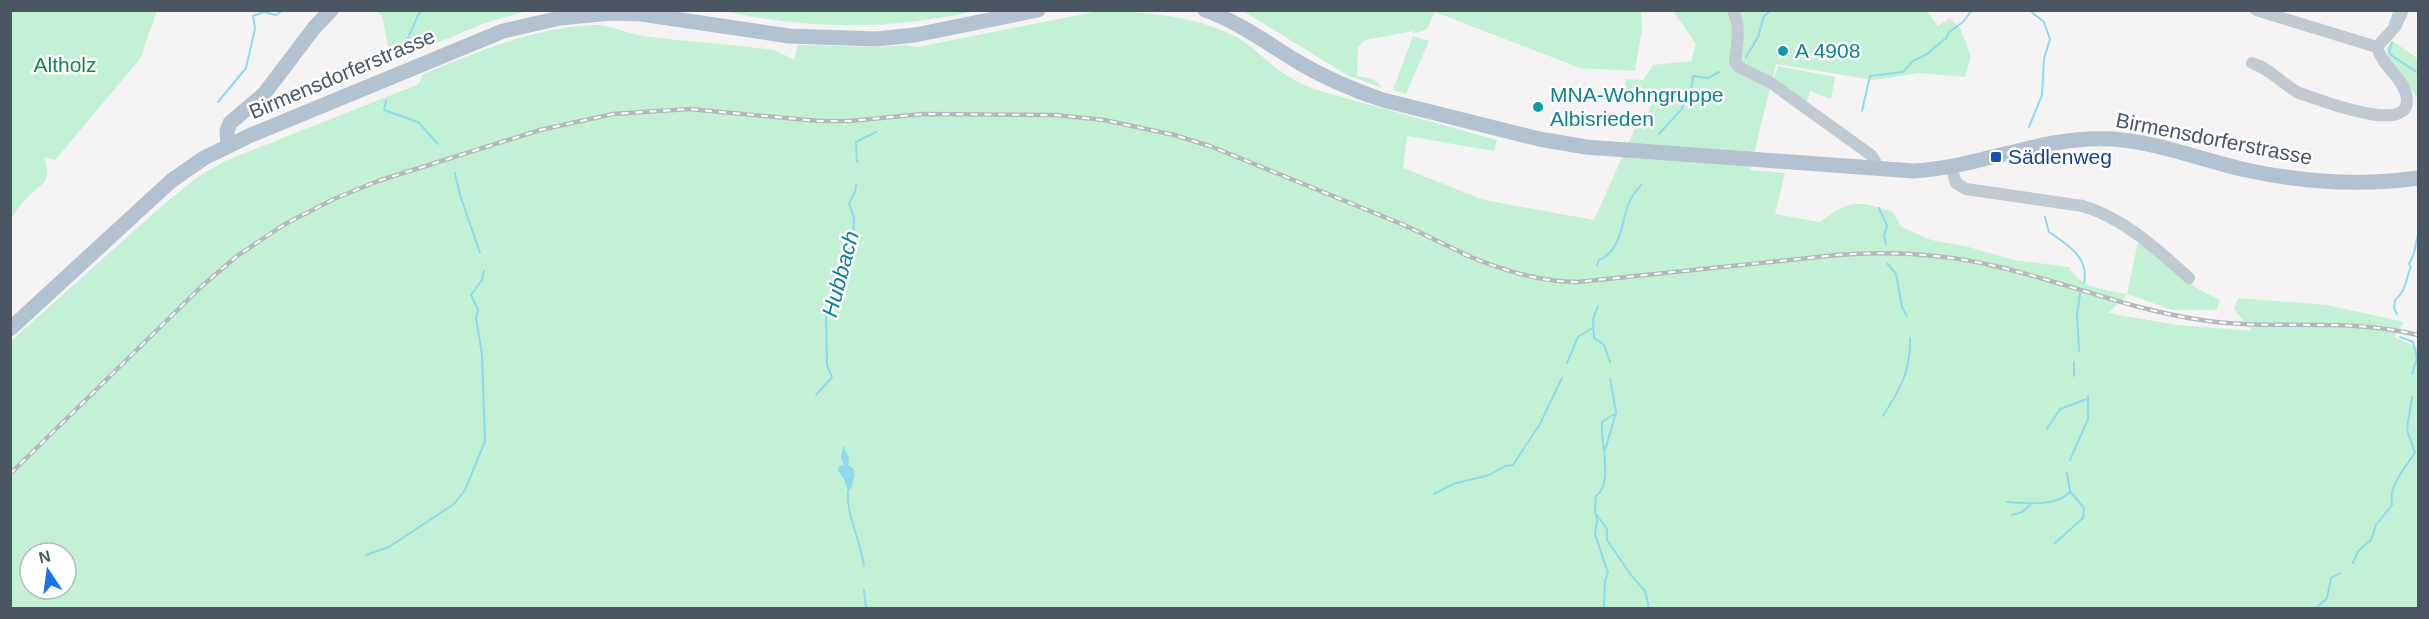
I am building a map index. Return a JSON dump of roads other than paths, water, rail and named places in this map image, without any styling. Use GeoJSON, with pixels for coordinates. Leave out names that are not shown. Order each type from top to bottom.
{"type":"FeatureCollection","features":[{"type":"Feature","properties":{"kind":"main road"},"geometry":{"type":"LineString","coordinates":[[228,145],[227,131],[230,123],[264,94],[314,28],[331,10]]}},
{"type":"Feature","properties":{"kind":"main road","name":"Birmensdorferstrasse"},"geometry":{"type":"LineString","coordinates":[[10,329],[171,181],[204,158],[228,145],[477,40],[536,22],[611,13],[641,14],[789,36],[876,39],[915,35],[1038,10]]}},
{"type":"Feature","properties":{"kind":"main road","name":"Birmensdorferstrasse"},"geometry":{"type":"LineString","coordinates":[[1205,10],[1235,23],[1321,75],[1356,91],[1383,100],[1539,139],[1586,147],[1914,171],[1951,167],[2053,143],[2104,139],[2142,143],[2245,170],[2283,177],[2349,182],[2418,178]]}},
{"type":"Feature","properties":{"kind":"street"},"geometry":{"type":"LineString","coordinates":[[1733,10],[1738,35],[1735,62],[1739,67],[1771,83],[1871,155],[1875,161],[1875,169]]}},
{"type":"Feature","properties":{"kind":"street"},"geometry":{"type":"LineString","coordinates":[[2256,10],[2377,47]]}},
{"type":"Feature","properties":{"kind":"street"},"geometry":{"type":"LineString","coordinates":[[2377,47],[2395,27],[2403,10]]}},
{"type":"Feature","properties":{"kind":"street"},"geometry":{"type":"LineString","coordinates":[[2252,63],[2266,68],[2289,88],[2299,93],[2372,115],[2390,116],[2405,107],[2407,97],[2404,89],[2381,60],[2377,47]]}},
{"type":"Feature","properties":{"kind":"street"},"geometry":{"type":"LineString","coordinates":[[1951,167],[1956,183],[1966,189],[2083,206],[2095,210],[2140,236],[2189,278]]}},
{"type":"Feature","properties":{"kind":"water"},"geometry":{"type":"Polygon","coordinates":[[[843,445],[849,458],[848,465],[853,468],[855,475],[851,489],[848,491],[838,471],[839,466],[844,465],[841,458],[843,445]]]}},
{"type":"Feature","properties":{"kind":"waterway"},"geometry":{"type":"LineString","coordinates":[[218,102],[246,68],[255,29],[253,16],[264,12],[276,15],[283,10]]}},
{"type":"Feature","properties":{"kind":"waterway"},"geometry":{"type":"LineString","coordinates":[[406,43],[418,15],[423,10]]}},
{"type":"Feature","properties":{"kind":"waterway"},"geometry":{"type":"LineString","coordinates":[[1746,57],[1758,37],[1764,16],[1772,10]]}},
{"type":"Feature","properties":{"kind":"waterway"},"geometry":{"type":"LineString","coordinates":[[1862,111],[1870,76],[1903,72],[1913,61],[1927,54],[1946,38],[1949,32],[1963,22],[1972,10]]}},
{"type":"Feature","properties":{"kind":"waterway"},"geometry":{"type":"LineString","coordinates":[[1981,10],[1998,10]]}},
{"type":"Feature","properties":{"kind":"waterway"},"geometry":{"type":"LineString","coordinates":[[2004,10],[2013,10]]}},
{"type":"Feature","properties":{"kind":"waterway"},"geometry":{"type":"LineString","coordinates":[[2029,10],[2044,22],[2050,39],[2044,59],[2042,95],[2029,127]]}},
{"type":"Feature","properties":{"kind":"waterway"},"geometry":{"type":"LineString","coordinates":[[2390,23],[2395,10]]}},
{"type":"Feature","properties":{"kind":"waterway"},"geometry":{"type":"LineString","coordinates":[[2392,42],[2389,51],[2391,55],[2418,73]]}},
{"type":"Feature","properties":{"kind":"waterway"},"geometry":{"type":"LineString","coordinates":[[1659,134],[1681,110],[1691,90],[1693,76],[1708,78],[1719,72]]}},
{"type":"Feature","properties":{"kind":"waterway"},"geometry":{"type":"LineString","coordinates":[[386,101],[384,110],[418,122],[438,144]]}},
{"type":"Feature","properties":{"kind":"waterway","name":"Hubbach"},"geometry":{"type":"LineString","coordinates":[[857,162],[856,142],[876,132]]}},
{"type":"Feature","properties":{"kind":"waterway"},"geometry":{"type":"LineString","coordinates":[[455,173],[480,253]]}},
{"type":"Feature","properties":{"kind":"waterway","name":"Hubbach"},"geometry":{"type":"LineString","coordinates":[[816,395],[832,377],[827,365],[826,310],[833,300],[840,261],[853,244],[854,218],[849,203],[855,192],[856,184]]}},
{"type":"Feature","properties":{"kind":"waterway"},"geometry":{"type":"LineString","coordinates":[[1597,265],[1599,260],[1606,256],[1616,244],[1629,202],[1641,185]]}},
{"type":"Feature","properties":{"kind":"waterway"},"geometry":{"type":"LineString","coordinates":[[1879,208],[1887,226],[1884,235],[1886,244]]}},
{"type":"Feature","properties":{"kind":"waterway"},"geometry":{"type":"LineString","coordinates":[[2045,217],[2049,232],[2070,247],[2080,259],[2084,266],[2084,283]]}},
{"type":"Feature","properties":{"kind":"waterway"},"geometry":{"type":"LineString","coordinates":[[2397,314],[2394,308],[2395,300],[2405,285],[2418,235]]}},
{"type":"Feature","properties":{"kind":"waterway"},"geometry":{"type":"LineString","coordinates":[[1887,263],[1896,274],[1902,307],[1907,316]]}},
{"type":"Feature","properties":{"kind":"waterway"},"geometry":{"type":"LineString","coordinates":[[366,555],[389,547],[454,504],[465,490],[485,441],[482,355],[476,318],[478,310],[471,295],[482,280],[484,271]]}},
{"type":"Feature","properties":{"kind":"waterway"},"geometry":{"type":"LineString","coordinates":[[2079,351],[2077,315],[2080,294]]}},
{"type":"Feature","properties":{"kind":"waterway"},"geometry":{"type":"LineString","coordinates":[[1598,306],[1593,319],[1594,338],[1604,345],[1610,362]]}},
{"type":"Feature","properties":{"kind":"waterway"},"geometry":{"type":"LineString","coordinates":[[1567,363],[1578,337],[1592,328]]}},
{"type":"Feature","properties":{"kind":"waterway"},"geometry":{"type":"LineString","coordinates":[[2400,337],[2413,342],[2417,358],[2412,374]]}},
{"type":"Feature","properties":{"kind":"waterway"},"geometry":{"type":"LineString","coordinates":[[1883,416],[1903,379],[1909,360],[1910,338]]}},
{"type":"Feature","properties":{"kind":"waterway"},"geometry":{"type":"LineString","coordinates":[[2074,362],[2074,376]]}},
{"type":"Feature","properties":{"kind":"waterway"},"geometry":{"type":"LineString","coordinates":[[1434,494],[1453,484],[1489,475],[1505,466],[1513,465],[1540,424],[1562,378]]}},
{"type":"Feature","properties":{"kind":"waterway"},"geometry":{"type":"LineString","coordinates":[[1604,608],[1605,581],[1608,573],[1595,534],[1597,521],[1595,510],[1596,496],[1601,490],[1605,472],[1602,422],[1616,413],[1610,378]]}},
{"type":"Feature","properties":{"kind":"waterway"},"geometry":{"type":"LineString","coordinates":[[2070,460],[2088,419],[2088,396]]}},
{"type":"Feature","properties":{"kind":"waterway"},"geometry":{"type":"LineString","coordinates":[[2353,563],[2358,551],[2371,540],[2376,525],[2392,505],[2391,498],[2395,484],[2415,453],[2407,430],[2412,397]]}},
{"type":"Feature","properties":{"kind":"waterway"},"geometry":{"type":"LineString","coordinates":[[2047,429],[2060,409],[2087,399]]}},
{"type":"Feature","properties":{"kind":"waterway"},"geometry":{"type":"LineString","coordinates":[[1605,450],[1616,413]]}},
{"type":"Feature","properties":{"kind":"waterway"},"geometry":{"type":"LineString","coordinates":[[2055,543],[2083,518],[2084,508],[2070,491],[2067,473]]}},
{"type":"Feature","properties":{"kind":"waterway","name":"Hubbach"},"geometry":{"type":"LineString","coordinates":[[848,491],[851,519],[864,566]]}},
{"type":"Feature","properties":{"kind":"waterway"},"geometry":{"type":"LineString","coordinates":[[2007,502],[2049,502],[2064,497],[2070,492]]}},
{"type":"Feature","properties":{"kind":"waterway"},"geometry":{"type":"LineString","coordinates":[[2012,515],[2022,512],[2030,505]]}},
{"type":"Feature","properties":{"kind":"waterway"},"geometry":{"type":"LineString","coordinates":[[1597,515],[1607,529],[1607,540],[1645,591],[1649,608]]}},
{"type":"Feature","properties":{"kind":"waterway"},"geometry":{"type":"LineString","coordinates":[[2316,608],[2327,598],[2331,578],[2340,573]]}},
{"type":"Feature","properties":{"kind":"waterway","name":"Hubbach"},"geometry":{"type":"LineString","coordinates":[[864,590],[866,608]]}},
{"type":"Feature","properties":{"kind":"railway"},"geometry":{"type":"LineString","coordinates":[[10,474],[202,286],[237,256],[285,224],[334,199],[378,181],[540,130],[613,114],[689,109],[819,121],[850,121],[923,114],[1055,115],[1104,120],[1174,135],[1210,146],[1404,225],[1471,257]]}},
{"type":"Feature","properties":{"kind":"railway"},"geometry":{"type":"LineString","coordinates":[[1463,254],[1519,274],[1548,280],[1578,282],[1837,255],[1878,253],[1918,255],[1959,259],[1999,267],[2175,316],[2228,323],[2364,327],[2418,335]]}},
{"type":"Feature","properties":{"kind":"place","name":"A 4908"},"geometry":{"type":"Point","coordinates":[1783,51]}},
{"type":"Feature","properties":{"kind":"place","name":"MNA-Wohngruppe Albisrieden"},"geometry":{"type":"Point","coordinates":[1538,107]}},
{"type":"Feature","properties":{"kind":"place","name":"Sädlenweg"},"geometry":{"type":"Point","coordinates":[1996,157]}},
{"type":"Feature","properties":{"kind":"park label","name":"Altholz"},"geometry":{"type":"Point","coordinates":[65,65]}}]}
